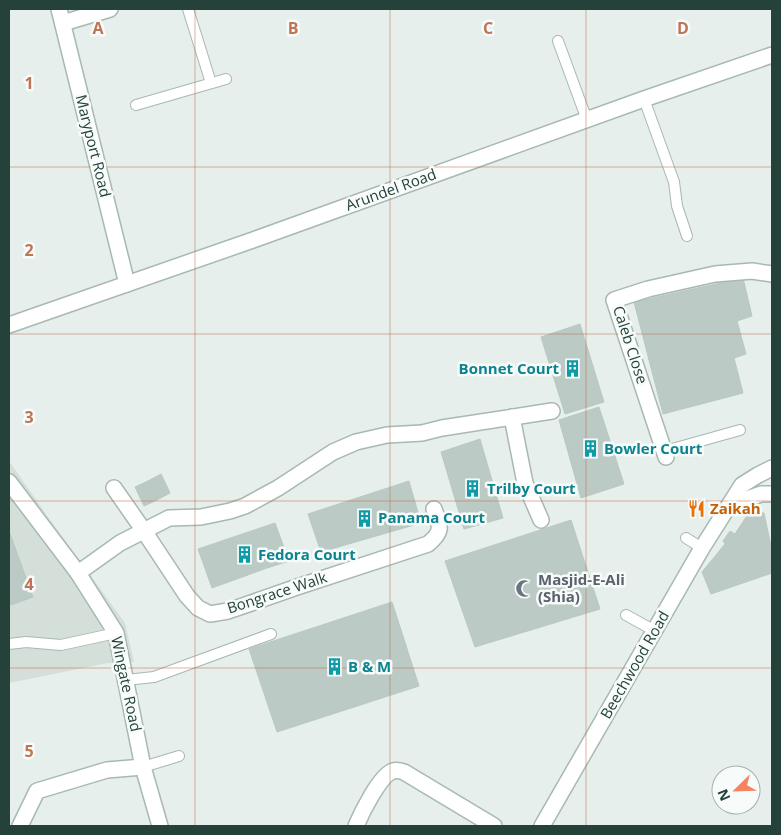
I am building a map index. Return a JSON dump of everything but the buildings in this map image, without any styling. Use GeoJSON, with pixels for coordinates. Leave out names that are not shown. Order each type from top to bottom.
{"type":"FeatureCollection","features":[{"type":"Feature","properties":{"kind":"street"},"geometry":{"type":"LineString","coordinates":[[61,16],[110,9]]}},
{"type":"Feature","properties":{"kind":"street","name":"Maryport Road"},"geometry":{"type":"LineString","coordinates":[[61,16],[127,284]]}},
{"type":"Feature","properties":{"kind":"street","name":"Arundel Road"},"geometry":{"type":"LineString","coordinates":[[9,325],[772,55]]}},
{"type":"Feature","properties":{"kind":"street","name":"Caleb Close"},"geometry":{"type":"LineString","coordinates":[[666,454],[614,300],[648,289],[715,274],[752,271],[772,274]]}},
{"type":"Feature","properties":{"kind":"street"},"geometry":{"type":"LineString","coordinates":[[78,573],[120,543],[169,518],[201,517],[245,506],[278,488],[333,452],[356,442],[387,435],[422,433],[442,428],[552,411]]}},
{"type":"Feature","properties":{"kind":"street"},"geometry":{"type":"LineString","coordinates":[[512,417],[525,483],[541,520]]}},
{"type":"Feature","properties":{"kind":"street","name":"Beechwood Road"},"geometry":{"type":"LineString","coordinates":[[542,826],[702,548],[742,485],[772,468]]}},
{"type":"Feature","properties":{"kind":"street","name":"Wingate Road"},"geometry":{"type":"LineString","coordinates":[[9,482],[78,573],[116,633],[143,767],[160,826]]}},
{"type":"Feature","properties":{"kind":"street","name":"Bongrace Walk"},"geometry":{"type":"LineString","coordinates":[[114,488],[187,596],[198,608],[210,614],[228,611],[428,544],[437,536],[440,526],[434,509]]}},
{"type":"Feature","properties":{"kind":"street"},"geometry":{"type":"LineString","coordinates":[[730,505],[761,494],[772,494]]}},
{"type":"Feature","properties":{"kind":"street"},"geometry":{"type":"LineString","coordinates":[[20,826],[37,791],[107,770],[143,767]]}},
{"type":"Feature","properties":{"kind":"street"},"geometry":{"type":"LineString","coordinates":[[356,826],[363,809],[385,776],[394,770],[404,772],[494,826]]}},
{"type":"Feature","properties":{"kind":"lane"},"geometry":{"type":"LineString","coordinates":[[188,9],[211,83]]}},
{"type":"Feature","properties":{"kind":"lane"},"geometry":{"type":"LineString","coordinates":[[558,41],[587,120]]}},
{"type":"Feature","properties":{"kind":"lane"},"geometry":{"type":"LineString","coordinates":[[136,105],[226,78]]}},
{"type":"Feature","properties":{"kind":"lane"},"geometry":{"type":"LineString","coordinates":[[644,99],[674,182],[677,206],[688,236]]}},
{"type":"Feature","properties":{"kind":"lane"},"geometry":{"type":"LineString","coordinates":[[666,454],[740,430]]}},
{"type":"Feature","properties":{"kind":"lane"},"geometry":{"type":"LineString","coordinates":[[686,538],[702,548]]}},
{"type":"Feature","properties":{"kind":"lane"},"geometry":{"type":"LineString","coordinates":[[626,615],[654,631]]}},
{"type":"Feature","properties":{"kind":"lane"},"geometry":{"type":"LineString","coordinates":[[9,644],[26,642],[61,645],[116,633]]}},
{"type":"Feature","properties":{"kind":"lane"},"geometry":{"type":"LineString","coordinates":[[126,680],[154,676],[271,634]]}},
{"type":"Feature","properties":{"kind":"lane"},"geometry":{"type":"LineString","coordinates":[[143,767],[179,756]]}},
{"type":"Feature","properties":{"kind":"shaded area"},"geometry":{"type":"Polygon","coordinates":[[[9,461],[125,623],[134,662],[108,663],[9,683],[9,461]]]}},
{"type":"Feature","properties":{"kind":"place","name":"Bonnet Court"},"geometry":{"type":"Point","coordinates":[573,369]}},
{"type":"Feature","properties":{"kind":"place","name":"Bowler Court"},"geometry":{"type":"Point","coordinates":[590,449]}},
{"type":"Feature","properties":{"kind":"place","name":"Trilby Court"},"geometry":{"type":"Point","coordinates":[473,489]}},
{"type":"Feature","properties":{"kind":"place","name":"Zaikah"},"geometry":{"type":"Point","coordinates":[696,509]}},
{"type":"Feature","properties":{"kind":"place","name":"Panama Court"},"geometry":{"type":"Point","coordinates":[364,518]}},
{"type":"Feature","properties":{"kind":"place","name":"Fedora Court"},"geometry":{"type":"Point","coordinates":[244,555]}},
{"type":"Feature","properties":{"kind":"place","name":"Masjid-E-Ali (Shia)"},"geometry":{"type":"Point","coordinates":[524,589]}},
{"type":"Feature","properties":{"kind":"place","name":"B & M"},"geometry":{"type":"Point","coordinates":[334,667]}}]}
